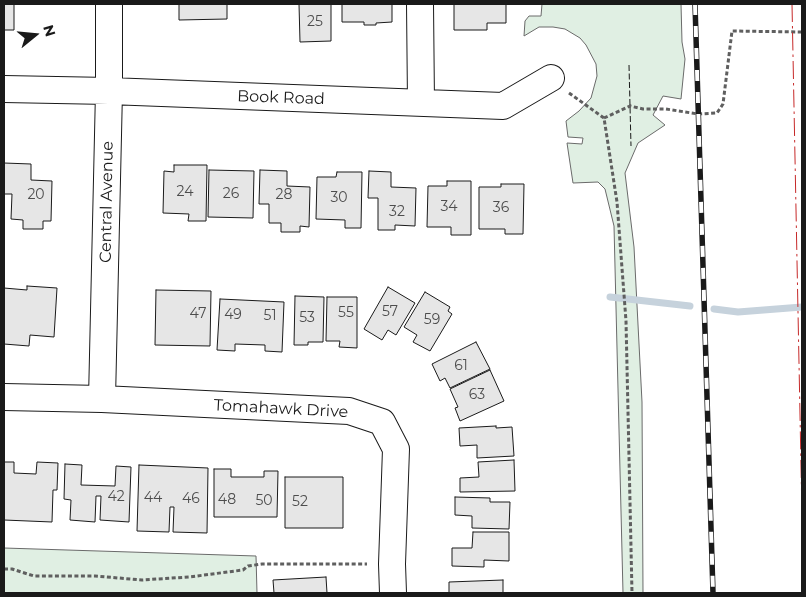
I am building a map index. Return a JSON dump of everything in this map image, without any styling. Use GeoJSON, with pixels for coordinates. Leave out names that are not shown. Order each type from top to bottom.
{"type":"FeatureCollection","features":[{"type":"Feature","properties":{"kind":"street","name":"Central Avenue"},"geometry":{"type":"LineString","coordinates":[[102,400],[109,92],[109,4]]}},
{"type":"Feature","properties":{"kind":"street"},"geometry":{"type":"LineString","coordinates":[[420,4],[421,103]]}},
{"type":"Feature","properties":{"kind":"street","name":"Book Road"},"geometry":{"type":"LineString","coordinates":[[4,89],[503,106],[551,78]]}},
{"type":"Feature","properties":{"kind":"street","name":"Tomahawk Drive"},"geometry":{"type":"LineString","coordinates":[[4,397],[350,411],[382,422],[396,449],[392,593]]}},
{"type":"Feature","properties":{"kind":"path"},"geometry":{"type":"LineString","coordinates":[[604,118],[630,106],[698,114],[717,113],[723,104],[732,31],[802,32]]}},
{"type":"Feature","properties":{"kind":"path"},"geometry":{"type":"LineString","coordinates":[[585,105],[604,118],[617,202],[626,321],[632,593]]}},
{"type":"Feature","properties":{"kind":"path"},"geometry":{"type":"LineString","coordinates":[[4,569],[12,569],[34,576],[95,576],[142,580],[198,576],[243,570],[248,566],[262,564],[368,564]]}},
{"type":"Feature","properties":{"kind":"green space"},"geometry":{"type":"Polygon","coordinates":[[[542,4],[681,4],[682,42],[685,59],[681,99],[663,96],[653,115],[665,125],[638,143],[625,173],[634,247],[642,402],[643,593],[623,593],[614,226],[605,189],[598,182],[573,183],[567,143],[582,144],[583,138],[568,137],[566,121],[591,98],[597,76],[596,64],[580,38],[565,29],[539,27],[524,36],[525,21],[529,16],[541,16],[542,4]]]}},
{"type":"Feature","properties":{"kind":"green space"},"geometry":{"type":"Polygon","coordinates":[[[4,548],[256,556],[257,593],[4,593],[4,548]]]}},
{"type":"Feature","properties":{"kind":"building"},"geometry":{"type":"Polygon","coordinates":[[[4,4],[14,4],[14,30],[4,30],[4,4]]]}},
{"type":"Feature","properties":{"kind":"building"},"geometry":{"type":"Polygon","coordinates":[[[179,4],[227,4],[227,19],[179,20],[179,4]]]}},
{"type":"Feature","properties":{"kind":"building"},"geometry":{"type":"Polygon","coordinates":[[[299,4],[331,4],[331,41],[300,42],[299,4]]]}},
{"type":"Feature","properties":{"kind":"building"},"geometry":{"type":"Polygon","coordinates":[[[342,4],[392,4],[392,22],[364,25],[364,22],[342,22],[342,4]]]}},
{"type":"Feature","properties":{"kind":"building"},"geometry":{"type":"Polygon","coordinates":[[[454,4],[506,4],[506,23],[487,23],[487,30],[454,30],[454,4]]]}},
{"type":"Feature","properties":{"kind":"building"},"geometry":{"type":"Polygon","coordinates":[[[4,163],[31,164],[31,180],[52,181],[51,221],[43,221],[43,229],[23,229],[23,220],[11,219],[12,194],[4,194],[4,163]]]}},
{"type":"Feature","properties":{"kind":"building"},"geometry":{"type":"Polygon","coordinates":[[[174,165],[207,165],[206,221],[188,221],[189,214],[163,213],[164,171],[174,172],[174,165]]]}},
{"type":"Feature","properties":{"kind":"building"},"geometry":{"type":"Polygon","coordinates":[[[209,170],[254,171],[253,218],[208,217],[209,170]]]}},
{"type":"Feature","properties":{"kind":"building"},"geometry":{"type":"Polygon","coordinates":[[[260,170],[287,171],[287,186],[310,187],[309,227],[300,226],[300,232],[281,232],[281,223],[269,223],[269,204],[259,204],[260,170]]]}},
{"type":"Feature","properties":{"kind":"building"},"geometry":{"type":"Polygon","coordinates":[[[369,171],[391,172],[391,187],[416,188],[415,226],[395,225],[395,230],[378,230],[378,198],[368,198],[369,171]]]}},
{"type":"Feature","properties":{"kind":"building"},"geometry":{"type":"Polygon","coordinates":[[[337,172],[362,172],[361,228],[345,228],[345,220],[316,219],[317,177],[336,177],[337,172]]]}},
{"type":"Feature","properties":{"kind":"building"},"geometry":{"type":"Polygon","coordinates":[[[447,181],[471,181],[471,235],[451,235],[451,227],[427,227],[428,186],[447,186],[447,181]]]}},
{"type":"Feature","properties":{"kind":"building"},"geometry":{"type":"Polygon","coordinates":[[[501,184],[524,184],[523,234],[505,234],[505,229],[479,229],[479,187],[501,187],[501,184]]]}},
{"type":"Feature","properties":{"kind":"building"},"geometry":{"type":"Polygon","coordinates":[[[27,286],[57,288],[54,337],[30,335],[29,346],[4,344],[4,288],[27,290],[27,286]]]}},
{"type":"Feature","properties":{"kind":"building"},"geometry":{"type":"Polygon","coordinates":[[[388,287],[415,303],[396,335],[388,330],[382,340],[364,329],[388,287]]]}},
{"type":"Feature","properties":{"kind":"building"},"geometry":{"type":"Polygon","coordinates":[[[156,290],[211,291],[210,346],[155,345],[156,290]]]}},
{"type":"Feature","properties":{"kind":"building"},"geometry":{"type":"Polygon","coordinates":[[[425,292],[450,307],[448,311],[452,314],[430,351],[413,342],[417,335],[404,327],[425,292]]]}},
{"type":"Feature","properties":{"kind":"building"},"geometry":{"type":"Polygon","coordinates":[[[295,296],[324,297],[323,342],[308,342],[308,345],[294,345],[295,296]]]}},
{"type":"Feature","properties":{"kind":"building"},"geometry":{"type":"Polygon","coordinates":[[[327,297],[357,297],[357,348],[339,347],[340,341],[326,341],[327,297]]]}},
{"type":"Feature","properties":{"kind":"building"},"geometry":{"type":"Polygon","coordinates":[[[220,299],[284,302],[282,352],[265,351],[265,345],[235,344],[235,351],[217,350],[220,299]]]}},
{"type":"Feature","properties":{"kind":"building"},"geometry":{"type":"Polygon","coordinates":[[[476,342],[490,369],[450,388],[445,378],[440,381],[432,364],[476,342]]]}},
{"type":"Feature","properties":{"kind":"building"},"geometry":{"type":"Polygon","coordinates":[[[490,370],[504,401],[460,421],[455,408],[458,407],[450,389],[490,370]]]}},
{"type":"Feature","properties":{"kind":"building"},"geometry":{"type":"Polygon","coordinates":[[[496,426],[496,428],[512,427],[514,456],[477,458],[477,445],[460,446],[459,428],[496,426]]]}},
{"type":"Feature","properties":{"kind":"building"},"geometry":{"type":"Polygon","coordinates":[[[514,460],[515,491],[460,492],[460,478],[479,477],[478,462],[514,460]]]}},
{"type":"Feature","properties":{"kind":"building"},"geometry":{"type":"Polygon","coordinates":[[[4,462],[14,462],[14,473],[36,474],[37,462],[58,463],[57,490],[53,490],[52,522],[4,520],[4,462]]]}},
{"type":"Feature","properties":{"kind":"building"},"geometry":{"type":"Polygon","coordinates":[[[65,464],[82,465],[81,485],[115,486],[116,466],[131,467],[129,522],[100,520],[101,496],[96,496],[95,522],[70,520],[71,500],[64,499],[65,464]]]}},
{"type":"Feature","properties":{"kind":"building"},"geometry":{"type":"Polygon","coordinates":[[[139,465],[208,468],[207,533],[173,532],[174,507],[170,507],[169,532],[137,531],[139,465]]]}},
{"type":"Feature","properties":{"kind":"building"},"geometry":{"type":"Polygon","coordinates":[[[214,469],[231,469],[231,477],[264,477],[264,471],[278,471],[277,517],[214,517],[214,469]]]}},
{"type":"Feature","properties":{"kind":"building"},"geometry":{"type":"Polygon","coordinates":[[[285,477],[343,477],[343,528],[285,528],[285,477]]]}},
{"type":"Feature","properties":{"kind":"building"},"geometry":{"type":"Polygon","coordinates":[[[455,497],[490,498],[490,502],[510,502],[509,529],[472,528],[472,516],[455,515],[455,497]]]}},
{"type":"Feature","properties":{"kind":"building"},"geometry":{"type":"Polygon","coordinates":[[[473,532],[509,532],[509,561],[484,560],[484,567],[452,566],[452,548],[472,548],[473,532]]]}},
{"type":"Feature","properties":{"kind":"building"},"geometry":{"type":"Polygon","coordinates":[[[326,577],[327,593],[274,593],[273,580],[326,577]]]}},
{"type":"Feature","properties":{"kind":"building"},"geometry":{"type":"Polygon","coordinates":[[[503,580],[503,593],[449,593],[449,582],[503,580]]]}},
{"type":"Feature","properties":{"kind":"waterway"},"geometry":{"type":"LineString","coordinates":[[610,297],[690,306]]}},
{"type":"Feature","properties":{"kind":"waterway"},"geometry":{"type":"LineString","coordinates":[[714,309],[738,312],[802,307]]}},
{"type":"Feature","properties":{"kind":"railway"},"geometry":{"type":"LineString","coordinates":[[695,4],[713,593]]}},
{"type":"Feature","properties":{"kind":"fence"},"geometry":{"type":"LineString","coordinates":[[629,65],[631,146]]}},
{"type":"Feature","properties":{"kind":"power"},"geometry":{"type":"LineString","coordinates":[[792,4],[802,517]]}}]}
